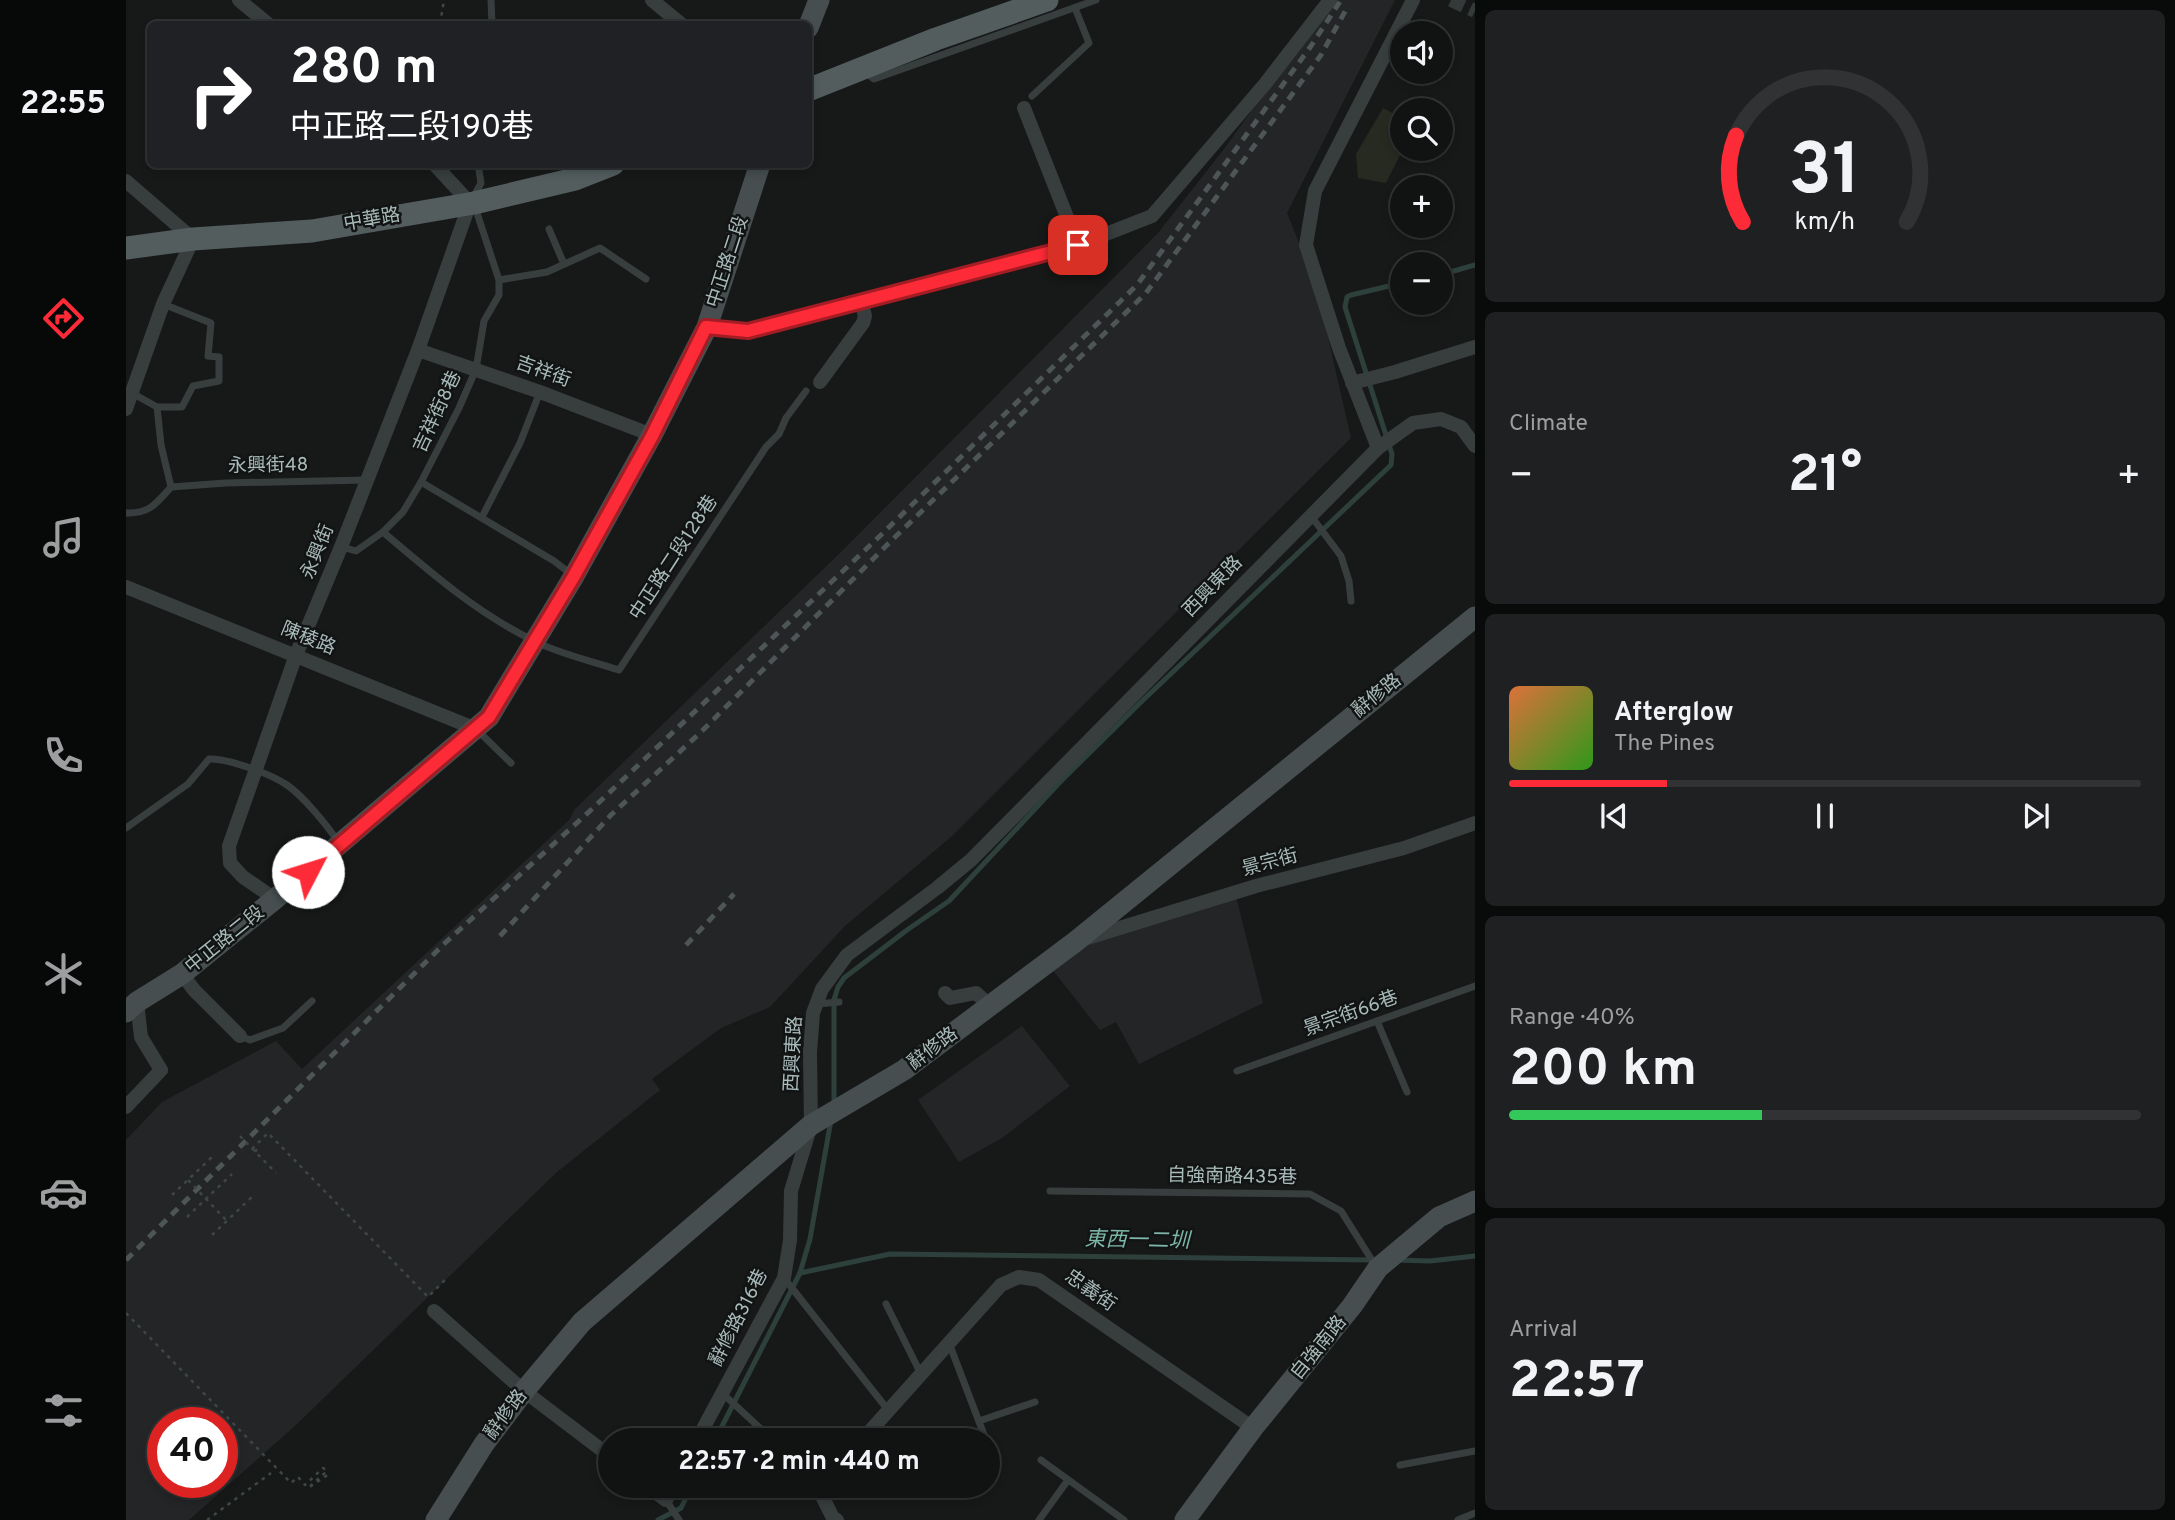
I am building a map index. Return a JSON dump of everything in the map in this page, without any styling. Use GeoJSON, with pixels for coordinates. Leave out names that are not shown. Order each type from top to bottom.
{"type":"FeatureCollection","features":[{"type":"Feature","properties":{"kind":"main road"},"geometry":{"type":"LineString","coordinates":[[812,88],[944,32],[1046,0]]}},
{"type":"Feature","properties":{"kind":"main road","name":"中華路"},"geometry":{"type":"LineString","coordinates":[[126,248],[193,239],[312,231],[472,203],[575,179],[603,168]]}},
{"type":"Feature","properties":{"kind":"street"},"geometry":{"type":"LineString","coordinates":[[239,0],[264,21]]}},
{"type":"Feature","properties":{"kind":"street"},"geometry":{"type":"LineString","coordinates":[[652,0],[677,21]]}},
{"type":"Feature","properties":{"kind":"street"},"geometry":{"type":"LineString","coordinates":[[811,21],[819,0]]}},
{"type":"Feature","properties":{"kind":"street"},"geometry":{"type":"LineString","coordinates":[[706,327],[748,331],[1078,245],[1152,216],[1265,84],[1330,0]]}},
{"type":"Feature","properties":{"kind":"street"},"geometry":{"type":"LineString","coordinates":[[1378,448],[1352,383],[1306,245],[1315,191],[1413,0]]}},
{"type":"Feature","properties":{"kind":"street"},"geometry":{"type":"LineString","coordinates":[[1028,102],[1078,245]]}},
{"type":"Feature","properties":{"kind":"street"},"geometry":{"type":"LineString","coordinates":[[438,168],[472,203]]}},
{"type":"Feature","properties":{"kind":"street","name":"中正路二段"},"geometry":{"type":"LineString","coordinates":[[130,1002],[182,974],[340,845],[489,717],[574,576],[652,436],[706,327],[759,168]]}},
{"type":"Feature","properties":{"kind":"street"},"geometry":{"type":"LineString","coordinates":[[126,181],[193,239],[163,304],[126,409]]}},
{"type":"Feature","properties":{"kind":"street","name":"永興街"},"geometry":{"type":"LineString","coordinates":[[275,899],[243,877],[230,863],[229,846],[296,655],[418,350],[472,203]]}},
{"type":"Feature","properties":{"kind":"street"},"geometry":{"type":"LineString","coordinates":[[820,382],[863,323],[865,316],[861,300]]}},
{"type":"Feature","properties":{"kind":"street"},"geometry":{"type":"LineString","coordinates":[[1352,383],[1475,347]]}},
{"type":"Feature","properties":{"kind":"street","name":"吉祥街"},"geometry":{"type":"LineString","coordinates":[[418,350],[540,391],[652,436]]}},
{"type":"Feature","properties":{"kind":"street","name":"西興東路"},"geometry":{"type":"LineString","coordinates":[[825,1117],[810,1052],[813,1013],[822,989],[847,954],[971,860],[1378,448],[1413,423],[1441,419],[1461,427],[1475,446]]}},
{"type":"Feature","properties":{"kind":"street","name":"陳稜路"},"geometry":{"type":"LineString","coordinates":[[126,587],[476,729]]}},
{"type":"Feature","properties":{"kind":"street","name":"辭修路"},"geometry":{"type":"LineString","coordinates":[[436,1520],[484,1444],[582,1322],[825,1117],[904,1070],[1075,942],[1475,617]]}},
{"type":"Feature","properties":{"kind":"street","name":"景宗街"},"geometry":{"type":"LineString","coordinates":[[1075,942],[1256,886],[1404,848],[1475,823]]}},
{"type":"Feature","properties":{"kind":"street"},"geometry":{"type":"LineString","coordinates":[[182,974],[194,990],[240,1036]]}},
{"type":"Feature","properties":{"kind":"street"},"geometry":{"type":"LineString","coordinates":[[946,993],[950,998],[976,993],[990,1006]]}},
{"type":"Feature","properties":{"kind":"street"},"geometry":{"type":"LineString","coordinates":[[126,1107],[161,1070],[141,1037],[130,1002]]}},
{"type":"Feature","properties":{"kind":"street","name":"辭修路316巷"},"geometry":{"type":"LineString","coordinates":[[703,1428],[784,1278],[790,1240],[791,1191],[825,1117]]}},
{"type":"Feature","properties":{"kind":"street","name":"自強南路"},"geometry":{"type":"LineString","coordinates":[[1185,1520],[1253,1428],[1352,1306],[1378,1268],[1439,1217],[1475,1201]]}},
{"type":"Feature","properties":{"kind":"street","name":"忠義街"},"geometry":{"type":"LineString","coordinates":[[872,1428],[1001,1285],[1019,1277],[1039,1280],[1253,1428]]}},
{"type":"Feature","properties":{"kind":"street"},"geometry":{"type":"LineString","coordinates":[[434,1311],[524,1391],[598,1447]]}},
{"type":"Feature","properties":{"kind":"street"},"geometry":{"type":"LineString","coordinates":[[824,1498],[833,1518],[837,1520]]}},
{"type":"Feature","properties":{"kind":"lane"},"geometry":{"type":"LineString","coordinates":[[491,0],[492,21]]}},
{"type":"Feature","properties":{"kind":"lane"},"geometry":{"type":"LineString","coordinates":[[861,68],[874,79],[1097,0]]}},
{"type":"Feature","properties":{"kind":"lane"},"geometry":{"type":"LineString","coordinates":[[1028,102],[1089,43],[1075,8]]}},
{"type":"Feature","properties":{"kind":"lane"},"geometry":{"type":"LineString","coordinates":[[479,168],[481,184],[472,203],[499,280],[547,272],[600,248],[646,279]]}},
{"type":"Feature","properties":{"kind":"lane"},"geometry":{"type":"LineString","coordinates":[[549,229],[564,264]]}},
{"type":"Feature","properties":{"kind":"lane","name":"吉祥街8巷"},"geometry":{"type":"LineString","coordinates":[[499,280],[499,295],[484,321],[476,369],[421,482],[554,561],[574,576]]}},
{"type":"Feature","properties":{"kind":"lane"},"geometry":{"type":"LineString","coordinates":[[132,393],[157,407],[182,407],[193,386],[219,381],[219,357],[208,356],[211,323],[163,304]]}},
{"type":"Feature","properties":{"kind":"lane"},"geometry":{"type":"LineString","coordinates":[[482,517],[520,443],[540,391]]}},
{"type":"Feature","properties":{"kind":"lane","name":"中正路二段128巷"},"geometry":{"type":"LineString","coordinates":[[534,642],[619,670],[806,391]]}},
{"type":"Feature","properties":{"kind":"lane"},"geometry":{"type":"LineString","coordinates":[[126,513],[142,513],[159,502],[171,487],[157,407]]}},
{"type":"Feature","properties":{"kind":"lane","name":"永興街48"},"geometry":{"type":"LineString","coordinates":[[171,487],[366,480]]}},
{"type":"Feature","properties":{"kind":"lane"},"geometry":{"type":"LineString","coordinates":[[341,547],[356,551],[383,532],[403,512],[421,482]]}},
{"type":"Feature","properties":{"kind":"lane"},"geometry":{"type":"LineString","coordinates":[[1310,515],[1342,556],[1351,601]]}},
{"type":"Feature","properties":{"kind":"lane"},"geometry":{"type":"LineString","coordinates":[[383,532],[447,587],[534,642]]}},
{"type":"Feature","properties":{"kind":"lane"},"geometry":{"type":"LineString","coordinates":[[476,729],[512,763]]}},
{"type":"Feature","properties":{"kind":"lane"},"geometry":{"type":"LineString","coordinates":[[126,828],[188,784],[209,759],[221,759],[287,785],[314,811],[340,845]]}},
{"type":"Feature","properties":{"kind":"lane","name":"景宗街66巷"},"geometry":{"type":"LineString","coordinates":[[1237,1071],[1475,986]]}},
{"type":"Feature","properties":{"kind":"lane"},"geometry":{"type":"LineString","coordinates":[[240,1036],[250,1040],[283,1028],[312,1001]]}},
{"type":"Feature","properties":{"kind":"lane"},"geometry":{"type":"LineString","coordinates":[[817,1004],[839,1002]]}},
{"type":"Feature","properties":{"kind":"lane"},"geometry":{"type":"LineString","coordinates":[[1377,1021],[1407,1092]]}},
{"type":"Feature","properties":{"kind":"lane","name":"自強南路435巷"},"geometry":{"type":"LineString","coordinates":[[1050,1191],[1310,1194],[1341,1211],[1378,1268]]}},
{"type":"Feature","properties":{"kind":"lane"},"geometry":{"type":"LineString","coordinates":[[784,1278],[888,1410]]}},
{"type":"Feature","properties":{"kind":"lane"},"geometry":{"type":"LineString","coordinates":[[886,1304],[920,1374]]}},
{"type":"Feature","properties":{"kind":"lane"},"geometry":{"type":"LineString","coordinates":[[949,1342],[981,1428]]}},
{"type":"Feature","properties":{"kind":"lane"},"geometry":{"type":"LineString","coordinates":[[722,1393],[760,1428]]}},
{"type":"Feature","properties":{"kind":"lane"},"geometry":{"type":"LineString","coordinates":[[979,1422],[1035,1402]]}},
{"type":"Feature","properties":{"kind":"lane"},"geometry":{"type":"LineString","coordinates":[[1400,1465],[1475,1451]]}},
{"type":"Feature","properties":{"kind":"lane"},"geometry":{"type":"LineString","coordinates":[[1041,1460],[1124,1520]]}},
{"type":"Feature","properties":{"kind":"lane"},"geometry":{"type":"LineString","coordinates":[[1039,1520],[1068,1480]]}},
{"type":"Feature","properties":{"kind":"lane"},"geometry":{"type":"LineString","coordinates":[[666,1500],[679,1520]]}},
{"type":"Feature","properties":{"kind":"lane"},"geometry":{"type":"LineString","coordinates":[[1458,1520],[1475,1513]]}},
{"type":"Feature","properties":{"kind":"path"},"geometry":{"type":"LineString","coordinates":[[440,21],[444,0]]}},
{"type":"Feature","properties":{"kind":"path"},"geometry":{"type":"LineString","coordinates":[[253,1150],[268,1133],[428,1297],[448,1276]]}},
{"type":"Feature","properties":{"kind":"path"},"geometry":{"type":"LineString","coordinates":[[240,1136],[276,1173]]}},
{"type":"Feature","properties":{"kind":"path"},"geometry":{"type":"LineString","coordinates":[[253,1150],[258,1148]]}},
{"type":"Feature","properties":{"kind":"path"},"geometry":{"type":"LineString","coordinates":[[172,1195],[212,1157]]}},
{"type":"Feature","properties":{"kind":"path"},"geometry":{"type":"LineString","coordinates":[[187,1217],[233,1174]]}},
{"type":"Feature","properties":{"kind":"path"},"geometry":{"type":"LineString","coordinates":[[188,1180],[227,1221]]}},
{"type":"Feature","properties":{"kind":"path"},"geometry":{"type":"LineString","coordinates":[[212,1235],[253,1196]]}},
{"type":"Feature","properties":{"kind":"path"},"geometry":{"type":"LineString","coordinates":[[126,1312],[291,1483],[298,1477],[305,1485],[323,1468],[327,1471],[308,1488],[329,1474]]}},
{"type":"Feature","properties":{"kind":"path"},"geometry":{"type":"LineString","coordinates":[[207,1520],[271,1473]]}},
{"type":"Feature","properties":{"kind":"shaded area"},"geometry":{"type":"Polygon","coordinates":[[[1325,0],[1395,0],[1287,213],[1316,285],[1351,438],[951,837],[845,926],[770,1007],[721,1028],[652,1079],[660,1090],[557,1172],[297,1424],[238,1476],[238,1407],[147,1407],[147,1498],[214,1498],[189,1520],[126,1520],[126,1140],[162,1102],[276,1041],[302,1069],[569,820],[575,809],[842,551],[1158,233],[1224,149],[1280,71],[1325,0]]]}},
{"type":"Feature","properties":{"kind":"shaded area"},"geometry":{"type":"Polygon","coordinates":[[[1383,108],[1390,112],[1390,161],[1397,161],[1386,183],[1358,178],[1356,154],[1383,108]]]}},
{"type":"Feature","properties":{"kind":"shaded area"},"geometry":{"type":"Polygon","coordinates":[[[1235,893],[1263,1003],[1139,1064],[1116,1022],[1100,1030],[1048,964],[1085,942],[1235,893]]]}},
{"type":"Feature","properties":{"kind":"shaded area"},"geometry":{"type":"Polygon","coordinates":[[[1022,1026],[1070,1086],[1002,1138],[959,1162],[918,1100],[1022,1026]]]}},
{"type":"Feature","properties":{"kind":"waterway"},"geometry":{"type":"LineString","coordinates":[[1453,271],[1475,265]]}},
{"type":"Feature","properties":{"kind":"waterway"},"geometry":{"type":"LineString","coordinates":[[834,1104],[834,1000],[844,978],[949,901],[1061,781],[1140,703],[1391,465],[1392,454],[1345,307],[1347,297],[1351,295],[1390,286]]}},
{"type":"Feature","properties":{"kind":"waterway"},"geometry":{"type":"LineString","coordinates":[[721,1428],[800,1273],[810,1239],[831,1120]]}},
{"type":"Feature","properties":{"kind":"waterway","name":"東西一二圳"},"geometry":{"type":"LineString","coordinates":[[800,1273],[890,1254],[1373,1260]]}},
{"type":"Feature","properties":{"kind":"waterway","name":"東西一二圳"},"geometry":{"type":"LineString","coordinates":[[1396,1260],[1430,1261],[1475,1256]]}},
{"type":"Feature","properties":{"kind":"waterway"},"geometry":{"type":"LineString","coordinates":[[658,1520],[681,1508],[686,1498]]}},
{"type":"Feature","properties":{"kind":"tunnel"},"geometry":{"type":"LineString","coordinates":[[1451,0],[1475,11]]}},
{"type":"Feature","properties":{"kind":"railway"},"geometry":{"type":"LineString","coordinates":[[126,1260],[445,943],[592,809],[882,534],[1137,285],[1311,46],[1341,0]]}},
{"type":"Feature","properties":{"kind":"railway"},"geometry":{"type":"LineString","coordinates":[[500,936],[611,815],[700,733],[888,544],[1146,293],[1321,55],[1348,6]]}},
{"type":"Feature","properties":{"kind":"railway"},"geometry":{"type":"LineString","coordinates":[[686,945],[734,894]]}},
{"type":"Feature","properties":{"kind":"route"},"geometry":{"type":"LineString","coordinates":[[308,872],[489,717],[574,576],[652,436],[706,327],[748,331],[1078,245]]}}]}
